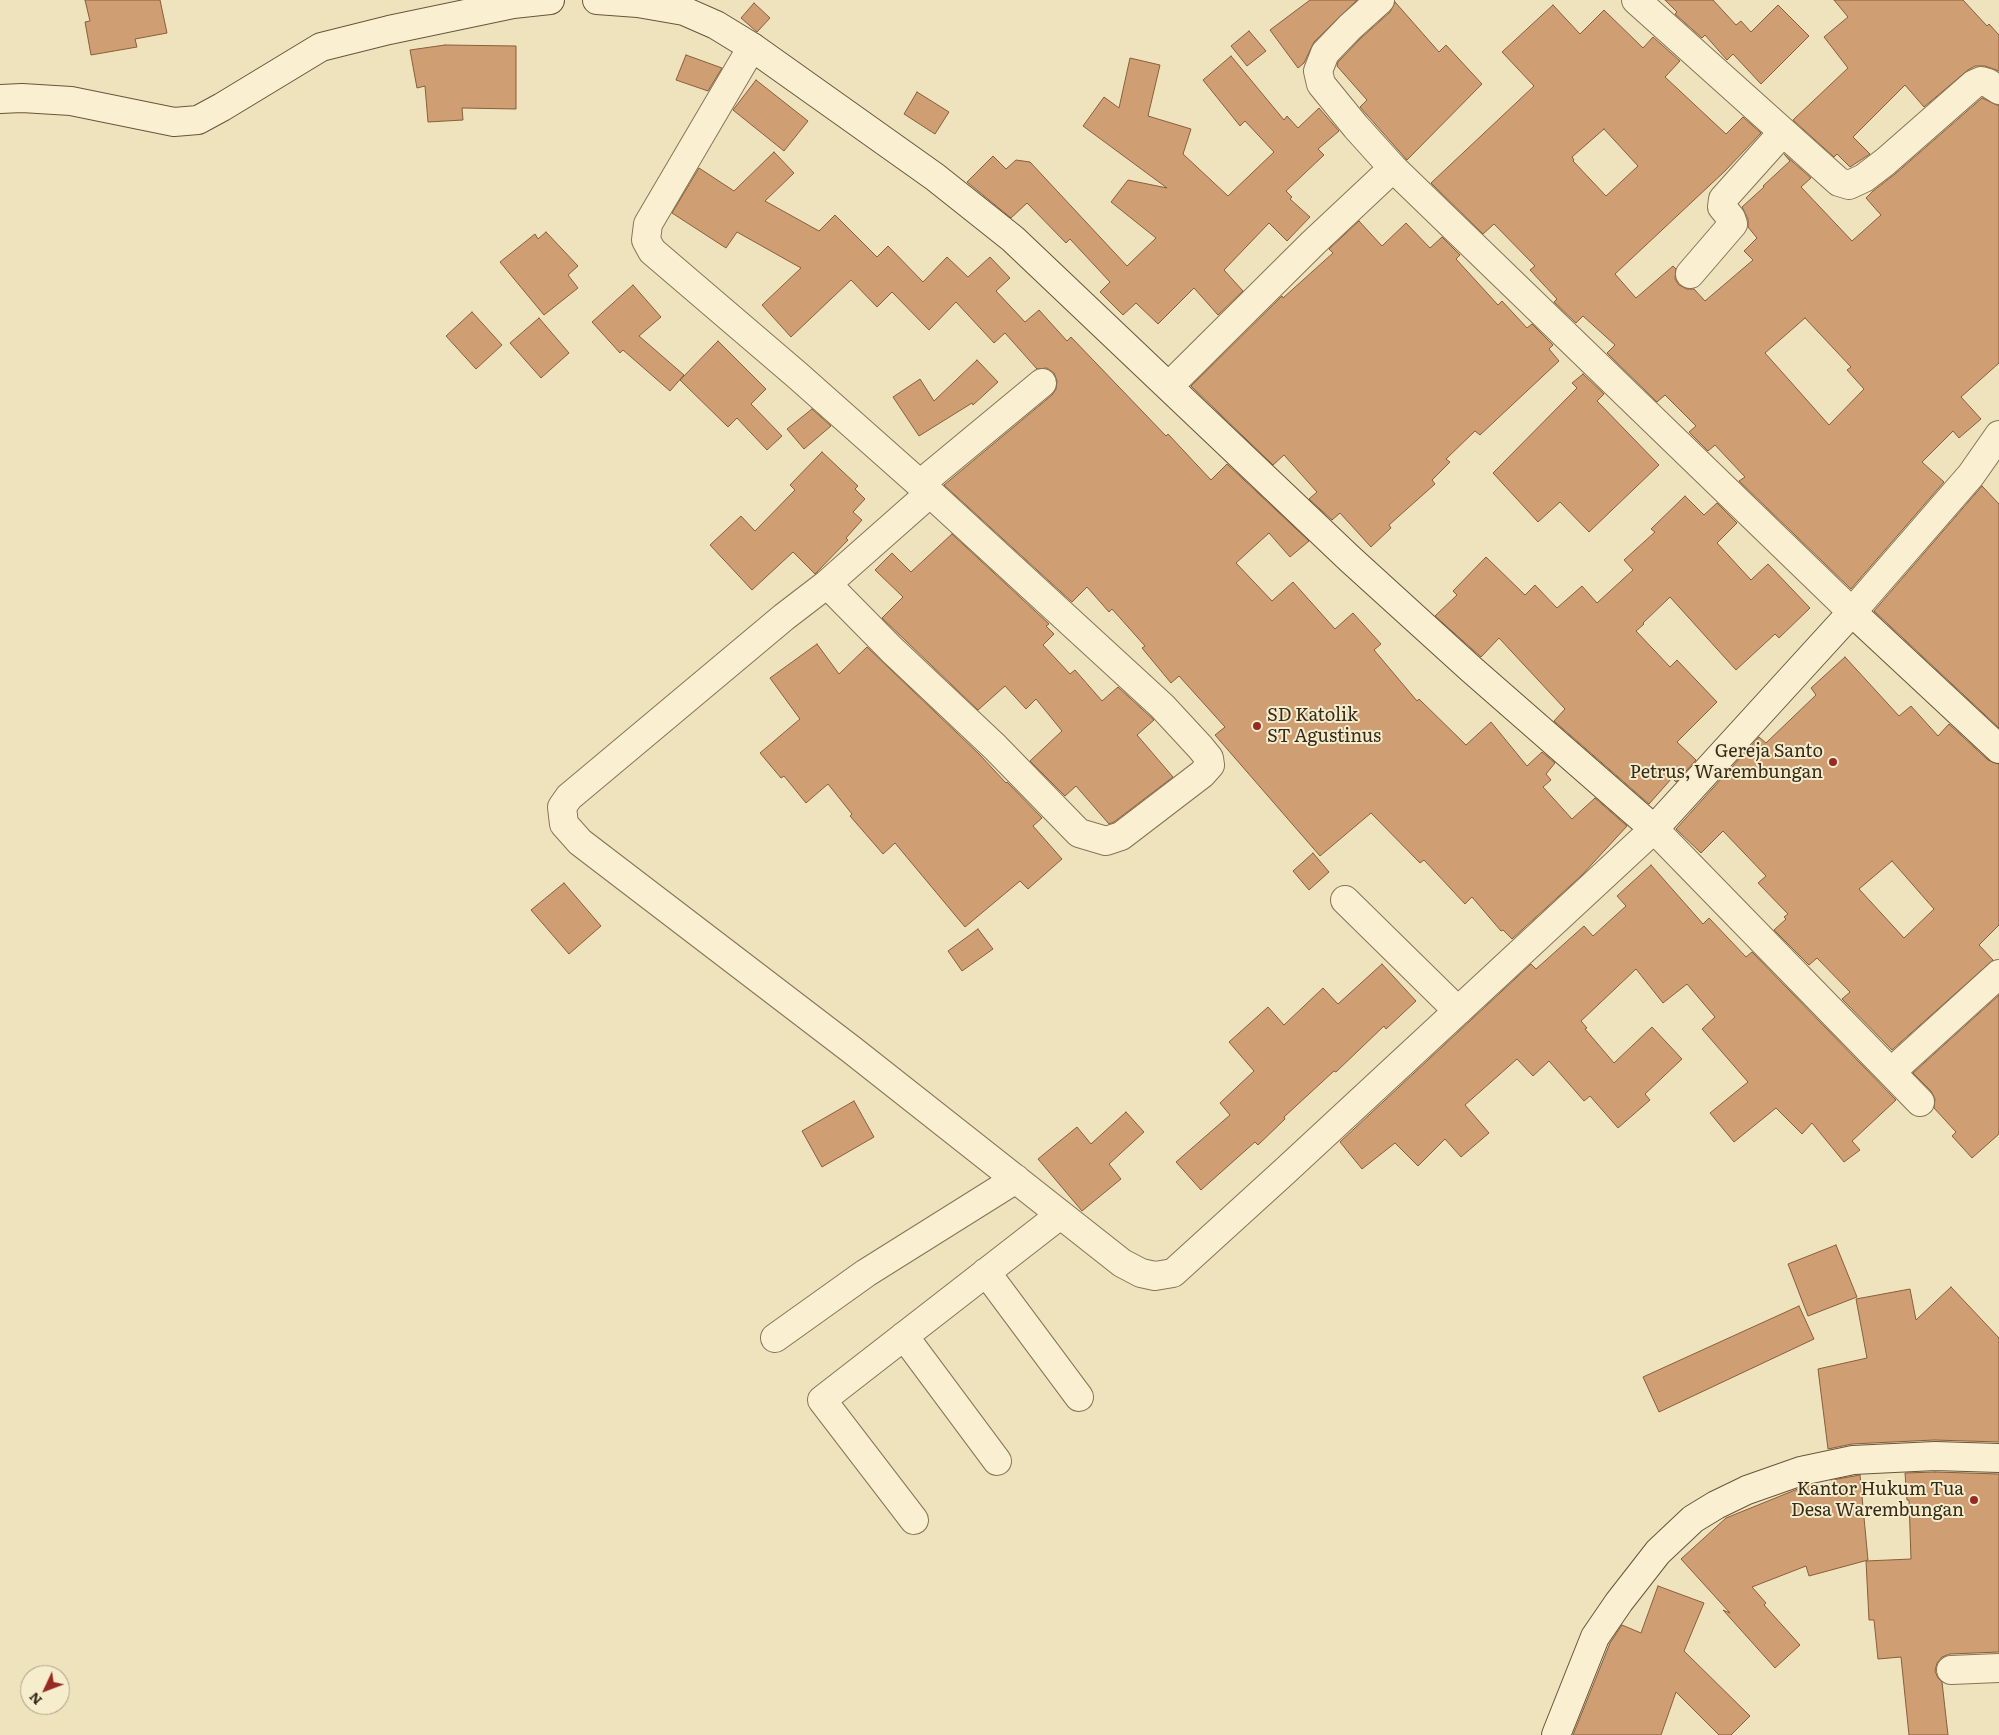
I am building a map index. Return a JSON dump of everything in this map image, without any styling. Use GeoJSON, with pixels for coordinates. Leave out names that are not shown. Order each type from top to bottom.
{"type":"FeatureCollection","features":[{"type":"Feature","properties":{"kind":"street"},"geometry":{"type":"LineString","coordinates":[[0,99],[22,98],[71,101],[174,122],[198,120],[321,47],[389,30],[512,4],[550,0]]}},
{"type":"Feature","properties":{"kind":"street"},"geometry":{"type":"LineString","coordinates":[[597,0],[638,3],[684,11],[716,25],[752,47],[920,166],[1013,239],[1350,559],[1471,669],[1654,829],[1920,1102]]}},
{"type":"Feature","properties":{"kind":"street"},"geometry":{"type":"LineString","coordinates":[[1380,0],[1350,26],[1325,53],[1318,71],[1321,84],[1393,168],[1852,612],[1999,749]]}},
{"type":"Feature","properties":{"kind":"street"},"geometry":{"type":"LineString","coordinates":[[1636,0],[1839,182],[1849,185],[1864,178],[1885,162],[1974,84],[1980,81],[1988,83],[1999,90]]}},
{"type":"Feature","properties":{"kind":"street"},"geometry":{"type":"LineString","coordinates":[[752,47],[648,224],[646,240],[652,251],[797,375],[925,489],[1162,706],[1209,758],[1210,765],[1121,836],[1106,841],[1079,833],[995,747],[892,650],[827,584]]}},
{"type":"Feature","properties":{"kind":"street"},"geometry":{"type":"LineString","coordinates":[[1690,274],[1733,224],[1732,218],[1722,208],[1723,199],[1783,132]]}},
{"type":"Feature","properties":{"kind":"street"},"geometry":{"type":"LineString","coordinates":[[1169,386],[1312,243],[1393,168]]}},
{"type":"Feature","properties":{"kind":"street"},"geometry":{"type":"LineString","coordinates":[[1042,383],[925,489],[827,584],[784,617],[569,797],[562,807],[564,824],[580,842],[852,1050],[1122,1263],[1141,1273],[1155,1276],[1173,1273],[1654,829],[1852,612],[1971,475],[1999,435]]}},
{"type":"Feature","properties":{"kind":"street"},"geometry":{"type":"LineString","coordinates":[[1345,900],[1458,1011]]}},
{"type":"Feature","properties":{"kind":"street"},"geometry":{"type":"LineString","coordinates":[[1890,1072],[1999,974]]}},
{"type":"Feature","properties":{"kind":"street"},"geometry":{"type":"LineString","coordinates":[[775,1338],[866,1273],[1016,1180]]}},
{"type":"Feature","properties":{"kind":"street"},"geometry":{"type":"LineString","coordinates":[[914,1520],[822,1400],[1060,1215]]}},
{"type":"Feature","properties":{"kind":"street"},"geometry":{"type":"LineString","coordinates":[[986,1272],[1079,1397]]}},
{"type":"Feature","properties":{"kind":"street"},"geometry":{"type":"LineString","coordinates":[[904,1336],[997,1461]]}},
{"type":"Feature","properties":{"kind":"street"},"geometry":{"type":"LineString","coordinates":[[1556,1735],[1595,1637],[1609,1616],[1658,1552],[1693,1519],[1708,1509],[1747,1490],[1801,1471],[1853,1460],[1935,1456],[1999,1458]]}},
{"type":"Feature","properties":{"kind":"street"},"geometry":{"type":"LineString","coordinates":[[1951,1670],[1999,1668]]}},
{"type":"Feature","properties":{"kind":"building"},"geometry":{"type":"Polygon","coordinates":[[[85,0],[160,0],[167,33],[135,39],[137,47],[91,55],[85,22],[90,21],[85,0]]]}},
{"type":"Feature","properties":{"kind":"building"},"geometry":{"type":"Polygon","coordinates":[[[1310,0],[1357,0],[1314,42],[1304,63],[1298,68],[1270,30],[1310,0]]]}},
{"type":"Feature","properties":{"kind":"building"},"geometry":{"type":"Polygon","coordinates":[[[1665,0],[1713,0],[1736,25],[1741,21],[1751,32],[1778,5],[1809,36],[1761,84],[1733,54],[1727,60],[1705,35],[1702,38],[1675,14],[1677,12],[1665,0]]]}},
{"type":"Feature","properties":{"kind":"building"},"geometry":{"type":"Polygon","coordinates":[[[1834,0],[1963,0],[1987,26],[1989,24],[1999,35],[1999,71],[1985,66],[1975,66],[1924,107],[1905,85],[1853,137],[1870,154],[1850,167],[1837,154],[1834,157],[1793,120],[1848,68],[1824,37],[1848,17],[1834,0]]]}},
{"type":"Feature","properties":{"kind":"building"},"geometry":{"type":"Polygon","coordinates":[[[1395,2],[1439,52],[1446,45],[1482,84],[1407,160],[1360,107],[1367,100],[1337,66],[1338,62],[1361,38],[1390,12],[1395,2]]]}},
{"type":"Feature","properties":{"kind":"building"},"geometry":{"type":"Polygon","coordinates":[[[754,3],[770,18],[757,32],[741,18],[754,3]]]}},
{"type":"Feature","properties":{"kind":"building"},"geometry":{"type":"Polygon","coordinates":[[[1553,5],[1580,34],[1604,10],[1643,48],[1653,37],[1680,61],[1665,77],[1726,134],[1743,117],[1761,133],[1725,171],[1615,274],[1636,298],[1673,266],[1676,269],[1675,279],[1679,285],[1687,289],[1694,289],[1705,301],[1753,260],[1744,251],[1757,238],[1748,227],[1748,219],[1742,207],[1790,161],[1784,154],[1811,178],[1801,187],[1852,241],[1881,215],[1866,198],[1873,191],[1982,98],[1999,106],[1999,363],[1961,397],[1981,419],[1959,438],[1953,431],[1922,462],[1944,482],[1851,589],[1739,481],[1745,477],[1715,445],[1708,451],[1689,432],[1696,426],[1665,395],[1657,402],[1607,353],[1615,345],[1583,316],[1576,323],[1554,302],[1557,299],[1530,270],[1535,266],[1494,224],[1483,234],[1431,183],[1534,86],[1502,52],[1553,5]],[[1604,129],[1572,157],[1573,161],[1606,196],[1638,166],[1604,129]],[[1805,318],[1765,353],[1829,425],[1864,389],[1847,370],[1851,367],[1805,318]]]}},
{"type":"Feature","properties":{"kind":"building"},"geometry":{"type":"Polygon","coordinates":[[[1249,31],[1266,51],[1247,66],[1231,46],[1249,31]]]}},
{"type":"Feature","properties":{"kind":"building"},"geometry":{"type":"Polygon","coordinates":[[[445,45],[516,46],[516,109],[462,108],[463,120],[428,122],[425,86],[417,88],[410,50],[445,45]]]}},
{"type":"Feature","properties":{"kind":"building"},"geometry":{"type":"Polygon","coordinates":[[[686,55],[722,68],[708,91],[676,80],[686,55]]]}},
{"type":"Feature","properties":{"kind":"building"},"geometry":{"type":"Polygon","coordinates":[[[1231,56],[1284,120],[1287,116],[1298,128],[1319,108],[1339,131],[1318,149],[1324,155],[1286,191],[1292,197],[1290,199],[1310,217],[1287,241],[1269,223],[1224,270],[1243,291],[1218,315],[1194,288],[1158,324],[1136,303],[1123,315],[1100,292],[1110,282],[1070,239],[1066,243],[1027,203],[1011,218],[967,182],[993,156],[1006,169],[1016,160],[1030,162],[1127,266],[1156,238],[1111,202],[1128,180],[1167,188],[1083,126],[1104,97],[1119,108],[1130,58],[1160,65],[1148,116],[1191,129],[1183,154],[1228,196],[1274,152],[1245,121],[1240,126],[1203,80],[1231,56]]]}},
{"type":"Feature","properties":{"kind":"building"},"geometry":{"type":"Polygon","coordinates":[[[756,80],[808,121],[784,151],[733,110],[756,80]]]}},
{"type":"Feature","properties":{"kind":"building"},"geometry":{"type":"Polygon","coordinates":[[[917,92],[949,112],[935,134],[904,114],[917,92]]]}},
{"type":"Feature","properties":{"kind":"building"},"geometry":{"type":"Polygon","coordinates":[[[774,152],[794,173],[765,201],[819,231],[835,215],[877,257],[888,246],[923,282],[947,257],[968,277],[990,257],[1010,278],[996,291],[1025,322],[1039,310],[1067,341],[1071,337],[1211,480],[1227,464],[1309,541],[1290,557],[1269,533],[1236,563],[1272,601],[1293,582],[1335,629],[1353,613],[1381,644],[1374,650],[1417,701],[1419,699],[1466,745],[1491,722],[1527,766],[1542,752],[1555,763],[1546,774],[1551,780],[1543,787],[1572,819],[1595,798],[1627,826],[1582,875],[1512,939],[1503,930],[1501,931],[1472,897],[1465,904],[1424,860],[1420,863],[1371,813],[1320,856],[1215,735],[1225,727],[1179,676],[1171,683],[1142,648],[1145,646],[1112,609],[1109,612],[1087,587],[1072,602],[944,485],[1052,395],[1056,389],[1057,381],[1054,373],[1047,368],[1037,369],[1005,333],[994,343],[956,302],[929,330],[892,292],[877,307],[851,280],[791,337],[762,305],[801,268],[737,232],[726,248],[672,213],[699,168],[734,191],[774,152]]]}},
{"type":"Feature","properties":{"kind":"building"},"geometry":{"type":"Polygon","coordinates":[[[1359,221],[1382,246],[1406,223],[1430,248],[1442,237],[1460,255],[1456,259],[1498,305],[1502,301],[1527,328],[1532,324],[1553,345],[1549,349],[1559,361],[1480,435],[1475,431],[1446,459],[1450,462],[1432,480],[1435,484],[1389,525],[1391,528],[1371,547],[1340,513],[1332,520],[1309,499],[1317,492],[1284,455],[1273,465],[1191,386],[1282,296],[1283,298],[1333,253],[1329,249],[1359,221]]]}},
{"type":"Feature","properties":{"kind":"building"},"geometry":{"type":"Polygon","coordinates":[[[546,232],[578,266],[568,275],[578,288],[544,315],[500,262],[535,234],[538,239],[546,232]]]}},
{"type":"Feature","properties":{"kind":"building"},"geometry":{"type":"Polygon","coordinates":[[[633,285],[661,317],[639,336],[684,375],[670,391],[623,350],[620,353],[592,322],[633,285]]]}},
{"type":"Feature","properties":{"kind":"building"},"geometry":{"type":"Polygon","coordinates":[[[472,312],[502,345],[476,369],[446,336],[472,312]]]}},
{"type":"Feature","properties":{"kind":"building"},"geometry":{"type":"Polygon","coordinates":[[[539,318],[569,353],[541,378],[510,343],[539,318]]]}},
{"type":"Feature","properties":{"kind":"building"},"geometry":{"type":"Polygon","coordinates":[[[718,341],[766,389],[751,404],[782,436],[767,450],[737,418],[728,427],[680,380],[718,341]]]}},
{"type":"Feature","properties":{"kind":"building"},"geometry":{"type":"Polygon","coordinates":[[[977,360],[998,382],[973,405],[972,403],[919,436],[893,397],[920,379],[934,401],[977,360]]]}},
{"type":"Feature","properties":{"kind":"building"},"geometry":{"type":"Polygon","coordinates":[[[1583,374],[1604,394],[1597,401],[1659,465],[1589,532],[1560,502],[1538,522],[1493,473],[1577,388],[1572,383],[1583,374]]]}},
{"type":"Feature","properties":{"kind":"building"},"geometry":{"type":"Polygon","coordinates":[[[812,409],[831,426],[804,449],[787,429],[812,409]]]}},
{"type":"Feature","properties":{"kind":"building"},"geometry":{"type":"Polygon","coordinates":[[[822,452],[858,486],[855,489],[865,499],[853,512],[862,520],[846,538],[848,540],[815,574],[793,552],[752,590],[710,545],[741,516],[755,531],[795,490],[790,485],[822,452]]]}},
{"type":"Feature","properties":{"kind":"building"},"geometry":{"type":"Polygon","coordinates":[[[1982,486],[1999,504],[1999,728],[1874,611],[1982,486]]]}},
{"type":"Feature","properties":{"kind":"building"},"geometry":{"type":"Polygon","coordinates":[[[1685,496],[1704,515],[1717,503],[1737,523],[1717,543],[1751,580],[1768,564],[1810,608],[1779,638],[1775,634],[1736,670],[1670,597],[1636,631],[1670,667],[1677,660],[1717,702],[1677,742],[1696,760],[1676,782],[1672,778],[1649,804],[1554,721],[1565,709],[1499,638],[1481,657],[1435,616],[1457,595],[1453,591],[1486,557],[1525,595],[1535,585],[1557,608],[1582,586],[1597,603],[1633,570],[1624,560],[1655,532],[1651,529],[1685,496]]]}},
{"type":"Feature","properties":{"kind":"building"},"geometry":{"type":"Polygon","coordinates":[[[952,534],[1049,624],[1046,626],[1054,634],[1043,645],[1070,674],[1075,670],[1102,701],[1118,687],[1154,720],[1137,735],[1173,777],[1114,822],[1109,824],[1076,786],[1065,796],[1030,761],[1062,731],[1036,699],[1026,709],[1005,686],[978,710],[882,618],[903,597],[875,570],[892,553],[911,572],[952,534]]]}},
{"type":"Feature","properties":{"kind":"building"},"geometry":{"type":"Polygon","coordinates":[[[817,644],[839,674],[867,647],[980,755],[1042,818],[1033,826],[1062,859],[1028,889],[1020,881],[965,927],[895,843],[883,854],[850,816],[852,814],[828,784],[806,803],[784,776],[781,778],[760,753],[800,719],[770,678],[817,644]]]}},
{"type":"Feature","properties":{"kind":"building"},"geometry":{"type":"Polygon","coordinates":[[[1845,657],[1899,716],[1911,706],[1938,736],[1949,724],[1988,760],[1999,764],[1999,925],[1979,945],[1993,960],[1892,1050],[1842,999],[1850,992],[1817,958],[1809,965],[1774,930],[1786,919],[1784,917],[1788,914],[1758,883],[1766,876],[1723,831],[1701,853],[1676,829],[1759,737],[1766,743],[1816,695],[1811,688],[1845,657]],[[1892,861],[1859,889],[1904,938],[1934,909],[1892,861]]]}},
{"type":"Feature","properties":{"kind":"building"},"geometry":{"type":"Polygon","coordinates":[[[1313,853],[1329,872],[1309,890],[1293,871],[1313,853]]]}},
{"type":"Feature","properties":{"kind":"building"},"geometry":{"type":"Polygon","coordinates":[[[1651,865],[1703,924],[1709,918],[1746,957],[1752,952],[1896,1100],[1852,1141],[1860,1150],[1844,1162],[1812,1123],[1802,1134],[1776,1108],[1734,1142],[1710,1113],[1748,1082],[1702,1029],[1715,1017],[1687,984],[1663,1003],[1636,969],[1581,1021],[1587,1028],[1585,1029],[1614,1063],[1652,1027],[1682,1059],[1645,1094],[1650,1100],[1618,1128],[1590,1096],[1584,1101],[1549,1061],[1533,1076],[1517,1059],[1465,1105],[1489,1133],[1461,1157],[1445,1139],[1418,1166],[1395,1143],[1362,1169],[1340,1142],[1531,964],[1536,969],[1584,926],[1593,936],[1626,906],[1617,896],[1651,865]]]}},
{"type":"Feature","properties":{"kind":"building"},"geometry":{"type":"Polygon","coordinates":[[[564,883],[601,926],[569,954],[531,910],[564,883]]]}},
{"type":"Feature","properties":{"kind":"building"},"geometry":{"type":"Polygon","coordinates":[[[978,929],[993,949],[962,971],[948,951],[978,929]]]}},
{"type":"Feature","properties":{"kind":"building"},"geometry":{"type":"Polygon","coordinates":[[[1382,964],[1416,1001],[1386,1029],[1384,1026],[1336,1072],[1334,1071],[1284,1117],[1285,1119],[1258,1145],[1255,1142],[1201,1190],[1176,1162],[1230,1115],[1220,1103],[1254,1071],[1229,1042],[1268,1007],[1284,1025],[1323,988],[1338,1004],[1382,964]]]}},
{"type":"Feature","properties":{"kind":"building"},"geometry":{"type":"Polygon","coordinates":[[[1999,995],[1999,1134],[1972,1158],[1952,1136],[1956,1132],[1934,1108],[1935,1099],[1931,1091],[1913,1073],[1999,995]]]}},
{"type":"Feature","properties":{"kind":"building"},"geometry":{"type":"Polygon","coordinates":[[[854,1101],[874,1137],[822,1167],[802,1131],[854,1101]]]}},
{"type":"Feature","properties":{"kind":"building"},"geometry":{"type":"Polygon","coordinates":[[[1126,1112],[1144,1132],[1109,1164],[1121,1179],[1082,1211],[1038,1159],[1077,1127],[1091,1144],[1126,1112]]]}},
{"type":"Feature","properties":{"kind":"building"},"geometry":{"type":"Polygon","coordinates":[[[1836,1245],[1857,1297],[1808,1316],[1788,1264],[1836,1245]]]}},
{"type":"Feature","properties":{"kind":"building"},"geometry":{"type":"Polygon","coordinates":[[[1951,1287],[1999,1338],[1999,1442],[1934,1440],[1852,1444],[1828,1449],[1818,1369],[1867,1358],[1856,1299],[1910,1289],[1916,1320],[1951,1287]]]}},
{"type":"Feature","properties":{"kind":"building"},"geometry":{"type":"Polygon","coordinates":[[[1799,1306],[1814,1339],[1659,1412],[1643,1377],[1799,1306]]]}},
{"type":"Feature","properties":{"kind":"building"},"geometry":{"type":"Polygon","coordinates":[[[1905,1473],[1999,1474],[1999,1652],[1950,1654],[1942,1657],[1937,1663],[1935,1671],[1942,1682],[1948,1735],[1909,1735],[1901,1657],[1878,1659],[1874,1620],[1869,1620],[1866,1561],[1911,1559],[1909,1500],[1907,1500],[1905,1473]]]}},
{"type":"Feature","properties":{"kind":"building"},"geometry":{"type":"Polygon","coordinates":[[[1860,1475],[1868,1560],[1809,1576],[1806,1566],[1752,1587],[1766,1603],[1764,1605],[1800,1645],[1775,1668],[1723,1610],[1730,1613],[1681,1559],[1726,1518],[1805,1486],[1833,1484],[1832,1480],[1860,1475]]]}},
{"type":"Feature","properties":{"kind":"building"},"geometry":{"type":"Polygon","coordinates":[[[1658,1586],[1704,1603],[1684,1651],[1750,1716],[1731,1735],[1719,1735],[1676,1692],[1661,1735],[1573,1735],[1610,1643],[1622,1625],[1641,1633],[1658,1586]]]}},
{"type":"Feature","properties":{"kind":"place","name":"SD Katolik ST Agustinus"},"geometry":{"type":"Point","coordinates":[1257,726]}},
{"type":"Feature","properties":{"kind":"place","name":"Gereja Santo Petrus, Warembungan"},"geometry":{"type":"Point","coordinates":[1833,762]}},
{"type":"Feature","properties":{"kind":"place","name":"Kantor Hukum Tua Desa Warembungan"},"geometry":{"type":"Point","coordinates":[1974,1500]}}]}
